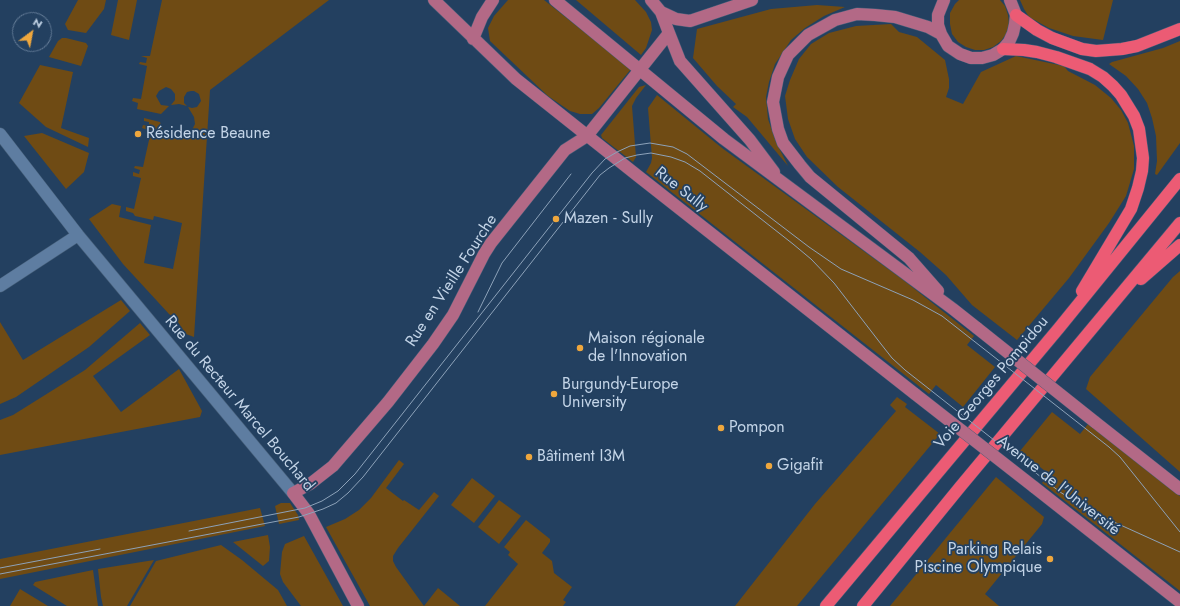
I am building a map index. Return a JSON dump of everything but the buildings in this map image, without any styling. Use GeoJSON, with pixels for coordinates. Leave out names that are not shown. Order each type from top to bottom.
{"type":"FeatureCollection","features":[{"type":"Feature","properties":{"kind":"highway"},"geometry":{"type":"LineString","coordinates":[[1016,15],[1037,30],[1052,38],[1082,49],[1096,51],[1137,46],[1180,29]]}},
{"type":"Feature","properties":{"kind":"highway"},"geometry":{"type":"LineString","coordinates":[[1003,49],[1038,52],[1090,69],[1108,82],[1121,95],[1129,106],[1139,129],[1143,158],[1142,171],[1131,209],[1059,328]]}},
{"type":"Feature","properties":{"kind":"highway","name":"Voie Georges Pompidou"},"geometry":{"type":"LineString","coordinates":[[826,606],[1059,328],[1180,179]]}},
{"type":"Feature","properties":{"kind":"highway"},"geometry":{"type":"LineString","coordinates":[[863,606],[1180,223]]}},
{"type":"Feature","properties":{"kind":"highway"},"geometry":{"type":"LineString","coordinates":[[1115,302],[1180,245]]}},
{"type":"Feature","properties":{"kind":"main road","name":"Rue Sully"},"geometry":{"type":"LineString","coordinates":[[434,0],[516,79],[915,394]]}},
{"type":"Feature","properties":{"kind":"main road"},"geometry":{"type":"LineString","coordinates":[[473,39],[482,17],[493,0]]}},
{"type":"Feature","properties":{"kind":"main road"},"geometry":{"type":"LineString","coordinates":[[555,0],[724,139],[953,309],[1180,489]]}},
{"type":"Feature","properties":{"kind":"main road"},"geometry":{"type":"LineString","coordinates":[[651,0],[660,12],[680,61],[750,140],[782,182]]}},
{"type":"Feature","properties":{"kind":"main road"},"geometry":{"type":"LineString","coordinates":[[660,12],[676,19],[690,21],[752,0]]}},
{"type":"Feature","properties":{"kind":"main road"},"geometry":{"type":"LineString","coordinates":[[944,0],[938,15],[938,24],[941,34],[948,46],[960,54],[971,58],[982,58],[993,55],[1003,49],[1009,42],[1016,24],[1016,15],[1010,0]]}},
{"type":"Feature","properties":{"kind":"main road"},"geometry":{"type":"LineString","coordinates":[[941,34],[928,27],[895,17],[857,14],[835,20],[808,35],[788,55],[778,77],[773,102],[778,129],[783,143],[810,177],[909,258],[953,309]]}},
{"type":"Feature","properties":{"kind":"main road","name":"Rue en Vieille Fourche"},"geometry":{"type":"LineString","coordinates":[[293,493],[310,484],[333,466],[388,402],[453,316],[491,243],[565,150],[587,136],[669,33]]}},
{"type":"Feature","properties":{"kind":"main road","name":"Avenue de l'Université"},"geometry":{"type":"LineString","coordinates":[[915,394],[1180,602]]}},
{"type":"Feature","properties":{"kind":"main road","name":"Rue du Recteur Marcel Bouchard"},"geometry":{"type":"LineString","coordinates":[[293,493],[305,508],[358,606]]}},
{"type":"Feature","properties":{"kind":"street","name":"Rue du Recteur Marcel Bouchard"},"geometry":{"type":"LineString","coordinates":[[0,134],[78,234],[293,493]]}},
{"type":"Feature","properties":{"kind":"street"},"geometry":{"type":"LineString","coordinates":[[0,286],[78,234]]}},
{"type":"Feature","properties":{"kind":"shaded area"},"geometry":{"type":"Polygon","coordinates":[[[78,0],[106,0],[104,9],[86,33],[68,30],[65,24],[78,0]]]}},
{"type":"Feature","properties":{"kind":"shaded area"},"geometry":{"type":"Polygon","coordinates":[[[118,0],[137,0],[129,40],[111,35],[118,0]]]}},
{"type":"Feature","properties":{"kind":"shaded area"},"geometry":{"type":"Polygon","coordinates":[[[162,0],[329,0],[210,90],[194,337],[186,334],[176,319],[169,314],[123,264],[89,219],[112,204],[121,206],[119,217],[151,225],[144,263],[173,269],[182,223],[154,216],[153,220],[135,216],[133,213],[126,211],[126,207],[134,209],[141,178],[133,176],[133,172],[139,174],[140,170],[134,168],[135,166],[143,167],[151,131],[142,128],[143,125],[149,126],[149,122],[144,121],[144,118],[160,122],[163,131],[169,137],[182,138],[191,132],[195,124],[194,117],[188,107],[197,107],[201,101],[199,94],[191,91],[187,92],[184,97],[184,103],[187,106],[179,104],[171,105],[175,100],[175,94],[171,89],[166,87],[159,91],[156,96],[161,105],[169,106],[161,114],[137,109],[138,103],[132,101],[133,98],[141,99],[147,66],[139,64],[140,62],[146,63],[147,58],[141,56],[150,56],[162,0]]]}},
{"type":"Feature","properties":{"kind":"shaded area"},"geometry":{"type":"Polygon","coordinates":[[[508,0],[544,0],[631,69],[599,108],[592,114],[580,114],[570,111],[548,96],[490,41],[488,28],[494,16],[508,0]]]}},
{"type":"Feature","properties":{"kind":"shaded area"},"geometry":{"type":"Polygon","coordinates":[[[576,0],[635,0],[646,12],[651,22],[652,30],[646,48],[641,55],[576,0]]]}},
{"type":"Feature","properties":{"kind":"shaded area"},"geometry":{"type":"Polygon","coordinates":[[[959,0],[1000,0],[1005,6],[1009,24],[1006,34],[1001,41],[993,47],[984,50],[975,50],[958,42],[952,34],[950,13],[959,0]]]}},
{"type":"Feature","properties":{"kind":"shaded area"},"geometry":{"type":"Polygon","coordinates":[[[1020,0],[1113,0],[1103,40],[1073,36],[1049,28],[1029,17],[1020,0]]]}},
{"type":"Feature","properties":{"kind":"shaded area"},"geometry":{"type":"Polygon","coordinates":[[[817,5],[845,7],[824,16],[805,28],[791,40],[775,64],[766,97],[768,119],[776,142],[788,166],[747,117],[733,107],[736,104],[717,86],[693,58],[697,29],[771,9],[817,5]]]}},
{"type":"Feature","properties":{"kind":"shaded area"},"geometry":{"type":"Polygon","coordinates":[[[891,24],[899,32],[917,37],[945,60],[949,79],[949,88],[946,97],[963,104],[981,72],[1016,56],[1064,66],[1068,71],[1095,85],[1111,98],[1121,110],[1128,123],[1134,146],[1134,169],[1126,196],[1109,223],[1069,278],[1017,340],[972,305],[946,275],[920,252],[838,187],[807,157],[795,139],[788,119],[785,96],[799,59],[811,44],[829,33],[856,26],[891,24]]]}},
{"type":"Feature","properties":{"kind":"shaded area"},"geometry":{"type":"Polygon","coordinates":[[[62,38],[66,38],[86,43],[88,46],[81,66],[49,57],[58,41],[62,38]]]}},
{"type":"Feature","properties":{"kind":"shaded area"},"geometry":{"type":"Polygon","coordinates":[[[1180,41],[1180,143],[1157,175],[1155,174],[1157,161],[1156,136],[1147,103],[1138,89],[1126,76],[1109,64],[1163,48],[1180,41]]]}},
{"type":"Feature","properties":{"kind":"shaded area"},"geometry":{"type":"Polygon","coordinates":[[[40,65],[73,72],[61,128],[89,138],[88,147],[46,127],[19,103],[40,65]]]}},
{"type":"Feature","properties":{"kind":"shaded area"},"geometry":{"type":"Polygon","coordinates":[[[646,85],[632,106],[636,157],[633,162],[602,138],[601,135],[639,87],[646,85]]]}},
{"type":"Feature","properties":{"kind":"shaded area"},"geometry":{"type":"Polygon","coordinates":[[[657,95],[722,148],[902,279],[974,336],[967,345],[995,367],[963,407],[936,385],[929,394],[646,172],[652,158],[648,108],[657,95]]]}},
{"type":"Feature","properties":{"kind":"shaded area"},"geometry":{"type":"Polygon","coordinates":[[[42,133],[89,153],[84,172],[66,189],[24,136],[42,133]]]}},
{"type":"Feature","properties":{"kind":"shaded area"},"geometry":{"type":"Polygon","coordinates":[[[1180,271],[1180,472],[1086,389],[1090,377],[1173,277],[1180,271]]]}},
{"type":"Feature","properties":{"kind":"shaded area"},"geometry":{"type":"Polygon","coordinates":[[[121,300],[130,311],[89,347],[16,397],[0,404],[0,322],[23,360],[121,300]]]}},
{"type":"Feature","properties":{"kind":"shaded area"},"geometry":{"type":"Polygon","coordinates":[[[140,323],[150,335],[93,376],[121,412],[179,369],[202,411],[200,417],[0,455],[0,420],[13,415],[85,370],[140,323]]]}},
{"type":"Feature","properties":{"kind":"shaded area"},"geometry":{"type":"Polygon","coordinates":[[[897,397],[907,404],[905,407],[940,434],[797,606],[735,606],[815,504],[896,411],[890,405],[897,397]]]}},
{"type":"Feature","properties":{"kind":"shaded area"},"geometry":{"type":"Polygon","coordinates":[[[1052,412],[1080,434],[1088,424],[1180,496],[1180,591],[1042,483],[1046,478],[1042,475],[1045,471],[1020,451],[1052,412]]]}},
{"type":"Feature","properties":{"kind":"shaded area"},"geometry":{"type":"Polygon","coordinates":[[[399,460],[404,464],[386,488],[403,501],[404,500],[419,510],[434,492],[439,496],[393,556],[393,561],[396,567],[424,606],[370,606],[326,527],[345,519],[359,510],[371,498],[399,460]]]}},
{"type":"Feature","properties":{"kind":"shaded area"},"geometry":{"type":"Polygon","coordinates":[[[996,477],[1044,517],[1042,524],[985,594],[999,606],[890,606],[996,477]]]}},
{"type":"Feature","properties":{"kind":"shaded area"},"geometry":{"type":"Polygon","coordinates":[[[472,478],[495,496],[474,523],[451,505],[472,478]]]}},
{"type":"Feature","properties":{"kind":"shaded area"},"geometry":{"type":"Polygon","coordinates":[[[499,500],[521,516],[499,544],[478,527],[499,500]]]}},
{"type":"Feature","properties":{"kind":"shaded area"},"geometry":{"type":"Polygon","coordinates":[[[281,503],[290,503],[298,515],[299,520],[279,524],[275,506],[281,503]]]}},
{"type":"Feature","properties":{"kind":"shaded area"},"geometry":{"type":"Polygon","coordinates":[[[260,508],[265,526],[0,579],[0,559],[260,508]]]}},
{"type":"Feature","properties":{"kind":"shaded area"},"geometry":{"type":"Polygon","coordinates":[[[526,520],[550,539],[550,542],[542,553],[552,561],[554,573],[572,587],[563,600],[566,602],[563,606],[485,606],[518,564],[508,555],[510,552],[504,547],[526,520]]]}},
{"type":"Feature","properties":{"kind":"shaded area"},"geometry":{"type":"Polygon","coordinates":[[[268,535],[270,547],[269,561],[263,566],[233,542],[268,535]]]}},
{"type":"Feature","properties":{"kind":"shaded area"},"geometry":{"type":"Polygon","coordinates":[[[304,536],[343,606],[301,606],[283,582],[280,574],[282,552],[285,544],[304,536]]]}},
{"type":"Feature","properties":{"kind":"shaded area"},"geometry":{"type":"Polygon","coordinates":[[[221,545],[242,560],[278,590],[287,606],[130,606],[156,561],[221,545]]]}},
{"type":"Feature","properties":{"kind":"shaded area"},"geometry":{"type":"Polygon","coordinates":[[[154,560],[127,606],[103,606],[98,569],[154,560]]]}},
{"type":"Feature","properties":{"kind":"shaded area"},"geometry":{"type":"Polygon","coordinates":[[[93,570],[98,606],[67,606],[33,585],[35,582],[93,570]]]}},
{"type":"Feature","properties":{"kind":"shaded area"},"geometry":{"type":"Polygon","coordinates":[[[438,588],[460,606],[424,606],[438,588]]]}},
{"type":"Feature","properties":{"kind":"shaded area"},"geometry":{"type":"Polygon","coordinates":[[[20,589],[48,606],[10,606],[20,589]]]}},
{"type":"Feature","properties":{"kind":"tram line"},"geometry":{"type":"LineString","coordinates":[[189,531],[305,508],[322,501],[338,491],[355,474],[592,173],[605,159],[617,152],[630,146],[650,143],[673,147],[687,154],[809,247],[841,269],[913,300],[942,316],[1109,447],[1120,457],[1180,532]]}},
{"type":"Feature","properties":{"kind":"tram line"},"geometry":{"type":"LineString","coordinates":[[0,574],[299,517],[336,503],[363,477],[600,175],[625,158],[651,153],[671,157],[685,162],[700,171],[793,244],[811,259],[834,283],[892,358],[905,370],[1060,492],[1094,513],[1180,552]]}},
{"type":"Feature","properties":{"kind":"tram line"},"geometry":{"type":"LineString","coordinates":[[478,312],[502,263],[571,174]]}},
{"type":"Feature","properties":{"kind":"tram line"},"geometry":{"type":"LineString","coordinates":[[0,568],[100,549]]}},
{"type":"Feature","properties":{"kind":"place","name":"Résidence Beaune"},"geometry":{"type":"Point","coordinates":[138,134]}},
{"type":"Feature","properties":{"kind":"place","name":"Mazen - Sully"},"geometry":{"type":"Point","coordinates":[556,219]}},
{"type":"Feature","properties":{"kind":"place","name":"Maison régionale de l'Innovation"},"geometry":{"type":"Point","coordinates":[580,348]}},
{"type":"Feature","properties":{"kind":"place","name":"Burgundy-Europe University"},"geometry":{"type":"Point","coordinates":[554,394]}},
{"type":"Feature","properties":{"kind":"place","name":"Pompon"},"geometry":{"type":"Point","coordinates":[721,428]}},
{"type":"Feature","properties":{"kind":"place","name":"Bâtiment I3M"},"geometry":{"type":"Point","coordinates":[529,457]}},
{"type":"Feature","properties":{"kind":"place","name":"Gigafit"},"geometry":{"type":"Point","coordinates":[769,466]}},
{"type":"Feature","properties":{"kind":"place","name":"Parking Relais Piscine Olympique"},"geometry":{"type":"Point","coordinates":[1050,559]}}]}
